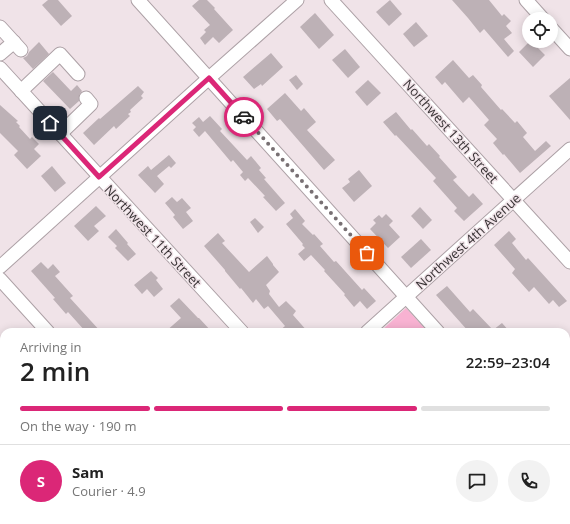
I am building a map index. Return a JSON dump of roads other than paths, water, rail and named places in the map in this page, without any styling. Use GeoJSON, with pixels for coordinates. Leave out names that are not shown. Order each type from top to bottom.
{"type":"FeatureCollection","features":[{"type":"Feature","properties":{"kind":"street"},"geometry":{"type":"LineString","coordinates":[[138,0],[434,328]]}},
{"type":"Feature","properties":{"kind":"street"},"geometry":{"type":"LineString","coordinates":[[0,267],[297,0]]}},
{"type":"Feature","properties":{"kind":"street","name":"Northwest 13th Street"},"geometry":{"type":"LineString","coordinates":[[331,0],[570,262]]}},
{"type":"Feature","properties":{"kind":"street"},"geometry":{"type":"LineString","coordinates":[[526,0],[537,12]]}},
{"type":"Feature","properties":{"kind":"street"},"geometry":{"type":"LineString","coordinates":[[0,27],[17,46],[0,54]]}},
{"type":"Feature","properties":{"kind":"street"},"geometry":{"type":"LineString","coordinates":[[558,36],[570,49]]}},
{"type":"Feature","properties":{"kind":"street"},"geometry":{"type":"LineString","coordinates":[[20,91],[60,54],[78,74]]}},
{"type":"Feature","properties":{"kind":"street","name":"Northwest 11th Street"},"geometry":{"type":"LineString","coordinates":[[0,68],[238,328]]}},
{"type":"Feature","properties":{"kind":"street"},"geometry":{"type":"LineString","coordinates":[[60,134],[92,104],[86,98]]}},
{"type":"Feature","properties":{"kind":"street","name":"Northwest 4th Avenue"},"geometry":{"type":"LineString","coordinates":[[371,328],[570,150]]}},
{"type":"Feature","properties":{"kind":"street"},"geometry":{"type":"LineString","coordinates":[[0,279],[44,328]]}}]}
